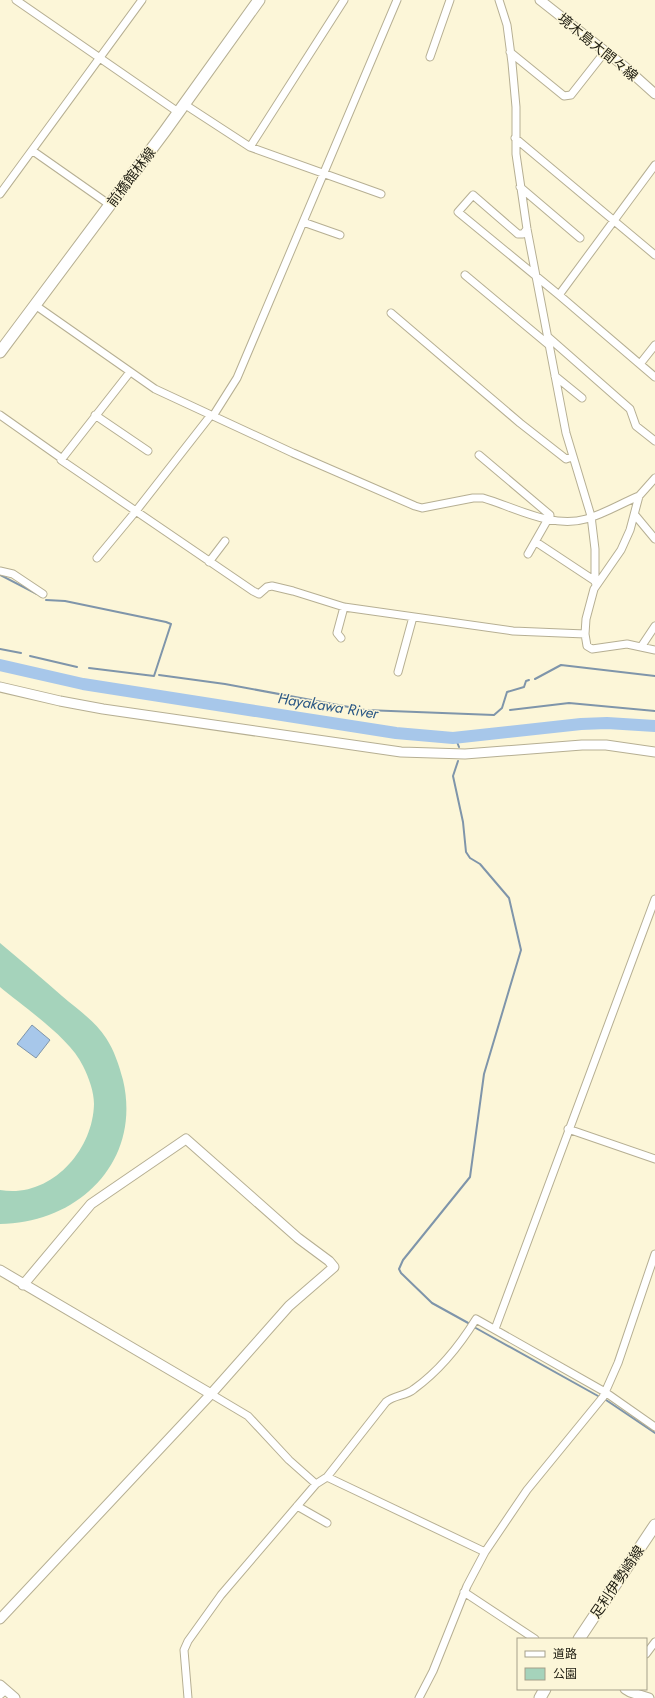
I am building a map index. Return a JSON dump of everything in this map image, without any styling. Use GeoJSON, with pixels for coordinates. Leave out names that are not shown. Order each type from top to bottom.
{"type":"FeatureCollection","features":[{"type":"Feature","properties":{"kind":"main road","name":"前橋館林線"},"geometry":{"type":"LineString","coordinates":[[0,352],[110,205],[259,0]]}},
{"type":"Feature","properties":{"kind":"main road","name":"足利伊勢崎線"},"geometry":{"type":"LineString","coordinates":[[580,1638],[655,1525]]}},
{"type":"Feature","properties":{"kind":"street"},"geometry":{"type":"LineString","coordinates":[[16,0],[99,59],[250,147],[381,194]]}},
{"type":"Feature","properties":{"kind":"street"},"geometry":{"type":"LineString","coordinates":[[0,194],[33,151],[142,0]]}},
{"type":"Feature","properties":{"kind":"street"},"geometry":{"type":"LineString","coordinates":[[250,147],[344,0]]}},
{"type":"Feature","properties":{"kind":"street"},"geometry":{"type":"LineString","coordinates":[[97,558],[212,415],[237,378],[397,0]]}},
{"type":"Feature","properties":{"kind":"street"},"geometry":{"type":"LineString","coordinates":[[430,57],[450,0]]}},
{"type":"Feature","properties":{"kind":"street"},"geometry":{"type":"LineString","coordinates":[[499,0],[507,25],[516,107],[515,138],[520,187],[527,229],[560,406],[572,457],[591,516],[597,582]]}},
{"type":"Feature","properties":{"kind":"street","name":"境木島大間々線"},"geometry":{"type":"LineString","coordinates":[[540,0],[604,53],[625,67],[655,94]]}},
{"type":"Feature","properties":{"kind":"street"},"geometry":{"type":"LineString","coordinates":[[510,52],[564,96],[571,95],[604,53]]}},
{"type":"Feature","properties":{"kind":"street"},"geometry":{"type":"LineString","coordinates":[[515,138],[655,255]]}},
{"type":"Feature","properties":{"kind":"street"},"geometry":{"type":"LineString","coordinates":[[33,151],[110,205]]}},
{"type":"Feature","properties":{"kind":"street"},"geometry":{"type":"LineString","coordinates":[[559,295],[655,165]]}},
{"type":"Feature","properties":{"kind":"street"},"geometry":{"type":"LineString","coordinates":[[520,187],[580,238]]}},
{"type":"Feature","properties":{"kind":"street"},"geometry":{"type":"LineString","coordinates":[[527,229],[523,234],[518,234],[473,195],[458,212],[559,295],[655,377]]}},
{"type":"Feature","properties":{"kind":"street"},"geometry":{"type":"LineString","coordinates":[[303,222],[340,235]]}},
{"type":"Feature","properties":{"kind":"street"},"geometry":{"type":"LineString","coordinates":[[465,275],[549,345]]}},
{"type":"Feature","properties":{"kind":"street"},"geometry":{"type":"LineString","coordinates":[[35,305],[155,389],[422,508],[473,498],[483,498],[549,519],[568,522],[586,519],[639,496],[655,478]]}},
{"type":"Feature","properties":{"kind":"street"},"geometry":{"type":"LineString","coordinates":[[390,313],[520,423],[566,459],[572,457]]}},
{"type":"Feature","properties":{"kind":"street"},"geometry":{"type":"LineString","coordinates":[[547,337],[630,409],[636,426],[655,441]]}},
{"type":"Feature","properties":{"kind":"street"},"geometry":{"type":"LineString","coordinates":[[640,364],[655,345]]}},
{"type":"Feature","properties":{"kind":"street"},"geometry":{"type":"LineString","coordinates":[[61,458],[130,372]]}},
{"type":"Feature","properties":{"kind":"street"},"geometry":{"type":"LineString","coordinates":[[555,376],[582,398]]}},
{"type":"Feature","properties":{"kind":"street"},"geometry":{"type":"LineString","coordinates":[[0,415],[61,458],[61,460],[209,562],[259,594],[267,587],[272,586],[344,607],[513,631],[585,634]]}},
{"type":"Feature","properties":{"kind":"street"},"geometry":{"type":"LineString","coordinates":[[96,415],[148,452]]}},
{"type":"Feature","properties":{"kind":"street"},"geometry":{"type":"LineString","coordinates":[[479,455],[550,515],[528,554]]}},
{"type":"Feature","properties":{"kind":"street"},"geometry":{"type":"LineString","coordinates":[[639,496],[635,515],[621,550],[597,582],[590,603],[585,634],[587,646],[592,649],[618,644],[655,650]]}},
{"type":"Feature","properties":{"kind":"street"},"geometry":{"type":"LineString","coordinates":[[635,515],[655,539]]}},
{"type":"Feature","properties":{"kind":"street"},"geometry":{"type":"LineString","coordinates":[[209,562],[225,541]]}},
{"type":"Feature","properties":{"kind":"street"},"geometry":{"type":"LineString","coordinates":[[536,542],[597,582]]}},
{"type":"Feature","properties":{"kind":"street"},"geometry":{"type":"LineString","coordinates":[[0,571],[13,574],[43,594]]}},
{"type":"Feature","properties":{"kind":"street"},"geometry":{"type":"LineString","coordinates":[[341,638],[337,633],[344,607]]}},
{"type":"Feature","properties":{"kind":"street"},"geometry":{"type":"LineString","coordinates":[[398,672],[413,617]]}},
{"type":"Feature","properties":{"kind":"street"},"geometry":{"type":"LineString","coordinates":[[641,647],[655,626]]}},
{"type":"Feature","properties":{"kind":"street"},"geometry":{"type":"LineString","coordinates":[[0,687],[60,701],[103,708],[394,751],[465,754],[582,745],[606,745],[655,752]]}},
{"type":"Feature","properties":{"kind":"street"},"geometry":{"type":"LineString","coordinates":[[495,1329],[568,1129],[655,899]]}},
{"type":"Feature","properties":{"kind":"street"},"geometry":{"type":"LineString","coordinates":[[568,1129],[655,1159]]}},
{"type":"Feature","properties":{"kind":"street"},"geometry":{"type":"LineString","coordinates":[[0,1619],[211,1394],[289,1306],[334,1267],[333,1264],[298,1238],[188,1140],[182,1140],[90,1204],[23,1284]]}},
{"type":"Feature","properties":{"kind":"street"},"geometry":{"type":"LineString","coordinates":[[419,1698],[433,1671],[464,1592],[485,1552],[527,1490],[603,1397],[618,1363],[655,1254]]}},
{"type":"Feature","properties":{"kind":"street"},"geometry":{"type":"LineString","coordinates":[[0,1270],[248,1416],[289,1460],[316,1484]]}},
{"type":"Feature","properties":{"kind":"street"},"geometry":{"type":"LineString","coordinates":[[188,1698],[184,1650],[188,1641],[221,1595],[316,1484],[327,1476],[386,1402],[391,1398],[413,1390],[439,1367],[469,1331],[476,1319],[605,1392],[655,1426]]}},
{"type":"Feature","properties":{"kind":"street"},"geometry":{"type":"LineString","coordinates":[[327,1476],[485,1552]]}},
{"type":"Feature","properties":{"kind":"street"},"geometry":{"type":"LineString","coordinates":[[297,1506],[327,1523]]}},
{"type":"Feature","properties":{"kind":"street"},"geometry":{"type":"LineString","coordinates":[[464,1592],[533,1638]]}},
{"type":"Feature","properties":{"kind":"street"},"geometry":{"type":"LineString","coordinates":[[647,1653],[655,1642]]}},
{"type":"Feature","properties":{"kind":"street"},"geometry":{"type":"LineString","coordinates":[[2,1690],[15,1698]]}},
{"type":"Feature","properties":{"kind":"street"},"geometry":{"type":"LineString","coordinates":[[629,1690],[648,1698]]}},
{"type":"Feature","properties":{"kind":"green space"},"geometry":{"type":"Polygon","coordinates":[[[0,943],[86,1016],[102,1032],[116,1058],[120,1069],[123,1080],[126,1109],[123,1137],[113,1161],[98,1182],[79,1199],[55,1212],[29,1221],[0,1224],[0,1190],[18,1191],[35,1187],[51,1179],[65,1168],[77,1155],[86,1139],[92,1122],[94,1104],[89,1080],[77,1055],[58,1034],[0,987],[0,943]]]}},
{"type":"Feature","properties":{"kind":"water"},"geometry":{"type":"Polygon","coordinates":[[[32,1025],[50,1040],[36,1058],[17,1044],[32,1025]]]}},
{"type":"Feature","properties":{"kind":"waterway"},"geometry":{"type":"LineString","coordinates":[[0,575],[37,594]]}},
{"type":"Feature","properties":{"kind":"waterway"},"geometry":{"type":"LineString","coordinates":[[46,600],[65,601],[171,624],[154,676],[89,668]]}},
{"type":"Feature","properties":{"kind":"waterway"},"geometry":{"type":"LineString","coordinates":[[0,649],[21,653]]}},
{"type":"Feature","properties":{"kind":"waterway"},"geometry":{"type":"LineString","coordinates":[[30,656],[77,667]]}},
{"type":"Feature","properties":{"kind":"waterway","name":"Hayakawa River"},"geometry":{"type":"LineString","coordinates":[[0,665],[83,684],[396,733],[453,738],[581,724],[607,723],[655,726]]}},
{"type":"Feature","properties":{"kind":"waterway"},"geometry":{"type":"LineString","coordinates":[[535,679],[561,665],[655,676]]}},
{"type":"Feature","properties":{"kind":"waterway"},"geometry":{"type":"LineString","coordinates":[[159,675],[225,684],[365,710],[494,715],[502,708],[507,692],[524,687],[526,681],[529,680]]}},
{"type":"Feature","properties":{"kind":"waterway"},"geometry":{"type":"LineString","coordinates":[[510,710],[569,703],[655,711]]}},
{"type":"Feature","properties":{"kind":"waterway"},"geometry":{"type":"LineString","coordinates":[[455,737],[459,747]]}},
{"type":"Feature","properties":{"kind":"waterway"},"geometry":{"type":"LineString","coordinates":[[458,761],[453,776],[463,822],[466,852],[470,858],[480,864],[509,898],[521,950],[484,1074],[470,1177],[403,1260],[399,1269],[401,1273],[432,1303],[470,1324]]}},
{"type":"Feature","properties":{"kind":"waterway"},"geometry":{"type":"LineString","coordinates":[[474,1327],[598,1396]]}},
{"type":"Feature","properties":{"kind":"waterway"},"geometry":{"type":"LineString","coordinates":[[606,1400],[655,1433]]}}]}
